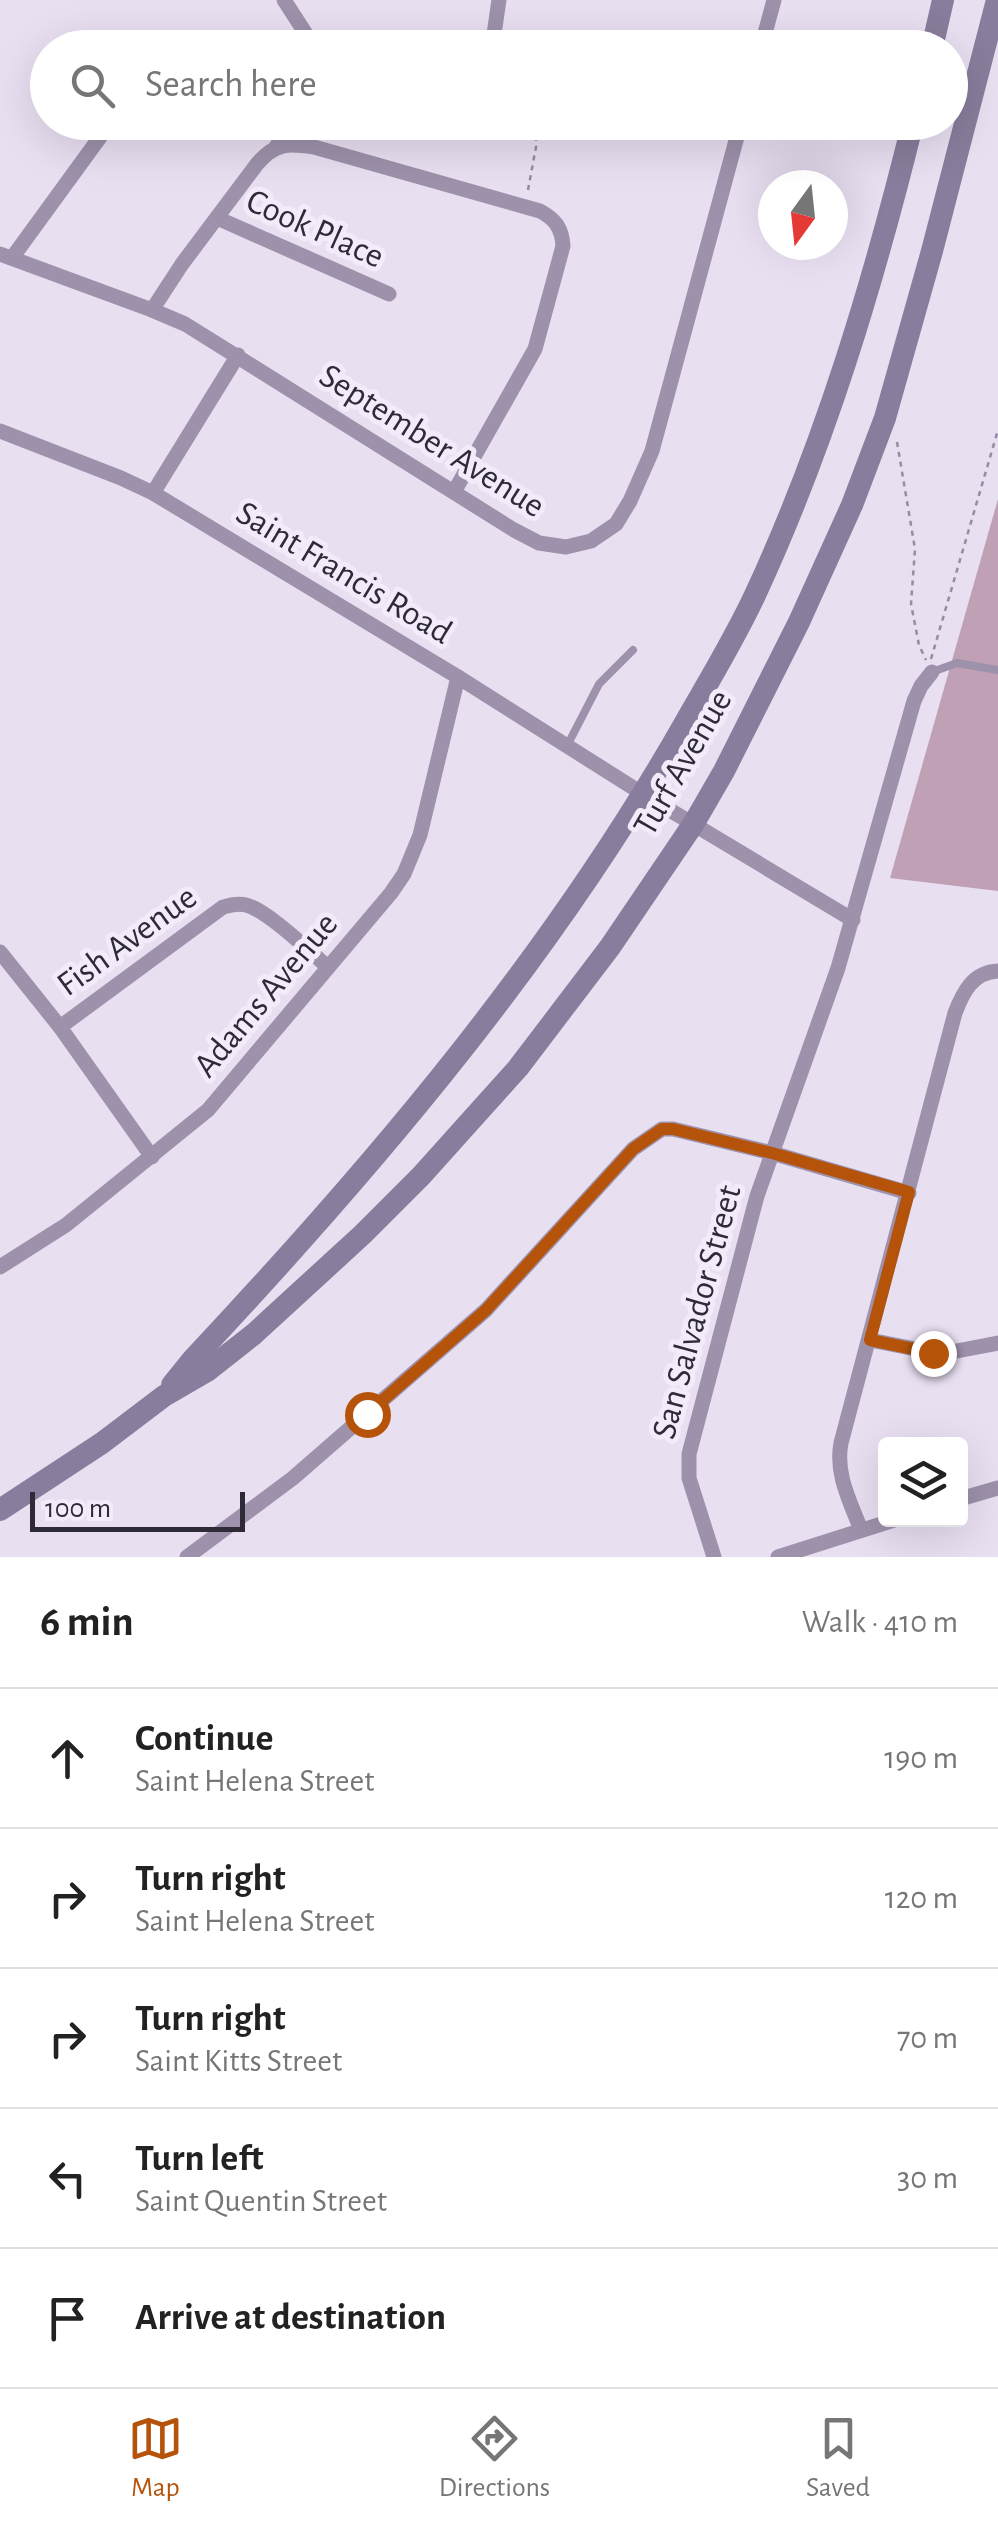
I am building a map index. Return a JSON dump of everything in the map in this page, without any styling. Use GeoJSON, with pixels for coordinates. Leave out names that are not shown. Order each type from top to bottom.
{"type":"FeatureCollection","features":[{"type":"Feature","properties":{"kind":"main road"},"geometry":{"type":"LineString","coordinates":[[936,30],[943,0]]}},
{"type":"Feature","properties":{"kind":"main road","name":"Turf Avenue"},"geometry":{"type":"LineString","coordinates":[[968,112],[997,0]]}},
{"type":"Feature","properties":{"kind":"main road","name":"Turf Avenue"},"geometry":{"type":"LineString","coordinates":[[164,1396],[336,1202],[469,1041],[580,891],[643,794],[754,597],[813,456],[864,308],[908,140]]}},
{"type":"Feature","properties":{"kind":"main road","name":"Turf Avenue"},"geometry":{"type":"LineString","coordinates":[[0,1510],[164,1396],[207,1371],[321,1274],[421,1176],[518,1068],[610,947],[694,824],[724,771],[799,622],[852,504],[884,418],[961,140]]}},
{"type":"Feature","properties":{"kind":"street"},"geometry":{"type":"LineString","coordinates":[[284,0],[303,30]]}},
{"type":"Feature","properties":{"kind":"street"},"geometry":{"type":"LineString","coordinates":[[494,30],[498,0]]}},
{"type":"Feature","properties":{"kind":"street"},"geometry":{"type":"LineString","coordinates":[[766,30],[774,0]]}},
{"type":"Feature","properties":{"kind":"street"},"geometry":{"type":"LineString","coordinates":[[6,256],[97,140]]}},
{"type":"Feature","properties":{"kind":"street"},"geometry":{"type":"LineString","coordinates":[[276,148],[280,140]]}},
{"type":"Feature","properties":{"kind":"street","name":"September Avenue"},"geometry":{"type":"LineString","coordinates":[[6,256],[185,324],[514,530],[539,543],[566,547],[591,541],[616,524],[643,476],[736,140]]}},
{"type":"Feature","properties":{"kind":"street"},"geometry":{"type":"LineString","coordinates":[[152,310],[256,164],[266,153],[292,144],[550,217],[563,234],[564,246],[535,349],[454,492]]}},
{"type":"Feature","properties":{"kind":"street","name":"Cook Place"},"geometry":{"type":"LineString","coordinates":[[216,218],[389,294]]}},
{"type":"Feature","properties":{"kind":"street"},"geometry":{"type":"LineString","coordinates":[[153,493],[238,355]]}},
{"type":"Feature","properties":{"kind":"street","name":"Saint Francis Road"},"geometry":{"type":"LineString","coordinates":[[0,431],[153,493],[694,824]]}},
{"type":"Feature","properties":{"kind":"street","name":"San Salvador Street"},"geometry":{"type":"LineString","coordinates":[[714,1557],[693,1495],[689,1454],[740,1256],[772,1153],[823,1013],[914,701],[932,672]]}},
{"type":"Feature","properties":{"kind":"street","name":"Adams Avenue"},"geometry":{"type":"LineString","coordinates":[[0,1267],[66,1225],[208,1110],[391,894],[420,834],[458,678]]}},
{"type":"Feature","properties":{"kind":"street"},"geometry":{"type":"LineString","coordinates":[[694,824],[852,920]]}},
{"type":"Feature","properties":{"kind":"street","name":"Fish Avenue"},"geometry":{"type":"LineString","coordinates":[[60,1027],[222,907],[232,904],[260,911],[328,967]]}},
{"type":"Feature","properties":{"kind":"street"},"geometry":{"type":"LineString","coordinates":[[0,952],[60,1027],[152,1157]]}},
{"type":"Feature","properties":{"kind":"street"},"geometry":{"type":"LineString","coordinates":[[860,1530],[843,1484],[840,1453],[961,998],[970,983],[986,972],[998,971]]}},
{"type":"Feature","properties":{"kind":"street"},"geometry":{"type":"LineString","coordinates":[[187,1557],[293,1478],[486,1310],[644,1140],[662,1129],[772,1153],[909,1192]]}},
{"type":"Feature","properties":{"kind":"street"},"geometry":{"type":"LineString","coordinates":[[870,1340],[941,1354],[998,1343]]}},
{"type":"Feature","properties":{"kind":"street"},"geometry":{"type":"LineString","coordinates":[[968,1497],[998,1488]]}},
{"type":"Feature","properties":{"kind":"street"},"geometry":{"type":"LineString","coordinates":[[778,1557],[878,1525]]}},
{"type":"Feature","properties":{"kind":"lane"},"geometry":{"type":"LineString","coordinates":[[567,746],[599,684],[632,650]]}},
{"type":"Feature","properties":{"kind":"lane"},"geometry":{"type":"LineString","coordinates":[[932,672],[957,663],[998,670]]}},
{"type":"Feature","properties":{"kind":"path"},"geometry":{"type":"LineString","coordinates":[[525,207],[536,140]]}},
{"type":"Feature","properties":{"kind":"path"},"geometry":{"type":"LineString","coordinates":[[884,418],[898,444],[915,549],[910,604],[919,644],[929,666],[998,430]]}},
{"type":"Feature","properties":{"kind":"shaded area"},"geometry":{"type":"Polygon","coordinates":[[[998,499],[998,891],[890,878],[998,499]]]}},
{"type":"Feature","properties":{"kind":"route"},"geometry":{"type":"LineString","coordinates":[[367,1414],[486,1310],[633,1149],[662,1129],[772,1153],[909,1192],[870,1340],[933,1353]]}}]}
